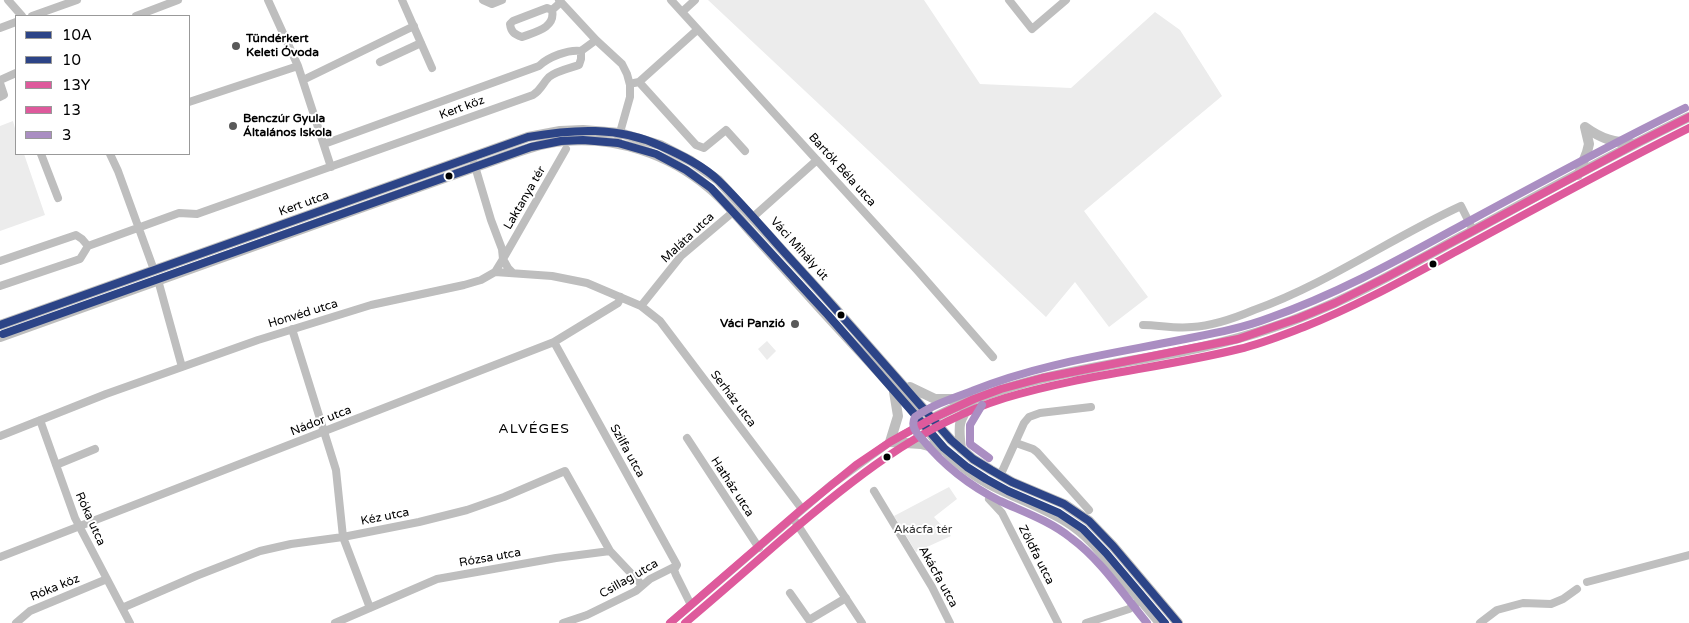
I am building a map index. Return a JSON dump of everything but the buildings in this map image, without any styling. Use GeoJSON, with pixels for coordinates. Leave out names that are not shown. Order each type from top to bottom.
{"type":"FeatureCollection","features":[{"type":"Feature","properties":{"kind":"main road"},"geometry":{"type":"LineString","coordinates":[[923,424],[974,400],[1042,378],[1238,339],[1318,311],[1689,117]]}},
{"type":"Feature","properties":{"kind":"main road"},"geometry":{"type":"LineString","coordinates":[[1578,174],[1589,144],[1585,127],[1608,141],[1635,144]]}},
{"type":"Feature","properties":{"kind":"main road","name":"Kert utca"},"geometry":{"type":"LineString","coordinates":[[0,325],[154,270],[473,162],[563,141],[619,138]]}},
{"type":"Feature","properties":{"kind":"main road","name":"Váci Mihály út"},"geometry":{"type":"LineString","coordinates":[[619,138],[681,167],[709,187],[898,386],[933,418],[961,450],[1000,476],[1058,501],[1089,521],[1113,546],[1178,623]]}},
{"type":"Feature","properties":{"kind":"main road","name":"Váci Mihály út"},"geometry":{"type":"LineString","coordinates":[[619,138],[660,145],[691,161],[718,180],[753,217],[898,386],[923,424],[944,450],[958,463],[984,481],[1053,514],[1078,530],[1104,555],[1160,623]]}},
{"type":"Feature","properties":{"kind":"main road","name":"Kert utca"},"geometry":{"type":"LineString","coordinates":[[0,337],[473,162]]}},
{"type":"Feature","properties":{"kind":"main road"},"geometry":{"type":"LineString","coordinates":[[944,450],[921,444],[890,442],[898,416],[898,386],[935,399],[974,400]]}},
{"type":"Feature","properties":{"kind":"main road"},"geometry":{"type":"LineString","coordinates":[[961,450],[959,430],[962,416],[974,400]]}},
{"type":"Feature","properties":{"kind":"street"},"geometry":{"type":"LineString","coordinates":[[8,0],[21,15]]}},
{"type":"Feature","properties":{"kind":"street"},"geometry":{"type":"LineString","coordinates":[[35,15],[77,0]]}},
{"type":"Feature","properties":{"kind":"street"},"geometry":{"type":"LineString","coordinates":[[139,15],[178,0]]}},
{"type":"Feature","properties":{"kind":"street"},"geometry":{"type":"LineString","coordinates":[[268,0],[298,66],[331,167]]}},
{"type":"Feature","properties":{"kind":"street"},"geometry":{"type":"LineString","coordinates":[[402,0],[432,68]]}},
{"type":"Feature","properties":{"kind":"street"},"geometry":{"type":"LineString","coordinates":[[483,0],[492,4],[502,0]]}},
{"type":"Feature","properties":{"kind":"street","name":"Bartók Béla utca"},"geometry":{"type":"LineString","coordinates":[[671,0],[917,270],[993,357]]}},
{"type":"Feature","properties":{"kind":"street"},"geometry":{"type":"LineString","coordinates":[[682,12],[696,0]]}},
{"type":"Feature","properties":{"kind":"street"},"geometry":{"type":"LineString","coordinates":[[1009,0],[1032,29],[1066,0]]}},
{"type":"Feature","properties":{"kind":"street"},"geometry":{"type":"LineString","coordinates":[[552,10],[547,8],[513,21],[510,24],[510,29],[522,37],[545,28],[552,19],[552,10],[560,1],[596,40],[622,64],[628,74],[630,97],[619,138]]}},
{"type":"Feature","properties":{"kind":"street"},"geometry":{"type":"LineString","coordinates":[[0,28],[15,22]]}},
{"type":"Feature","properties":{"kind":"street"},"geometry":{"type":"LineString","coordinates":[[303,80],[414,26]]}},
{"type":"Feature","properties":{"kind":"street"},"geometry":{"type":"LineString","coordinates":[[630,85],[639,82],[698,30]]}},
{"type":"Feature","properties":{"kind":"street","name":"Kert köz"},"geometry":{"type":"LineString","coordinates":[[324,144],[539,66],[545,60],[575,50],[582,51],[596,40]]}},
{"type":"Feature","properties":{"kind":"street"},"geometry":{"type":"LineString","coordinates":[[380,62],[421,43]]}},
{"type":"Feature","properties":{"kind":"street","name":"Kert köz"},"geometry":{"type":"LineString","coordinates":[[88,246],[179,213],[197,214],[533,95],[540,90],[551,75],[579,65],[582,59],[582,51]]}},
{"type":"Feature","properties":{"kind":"street"},"geometry":{"type":"LineString","coordinates":[[190,102],[298,66]]}},
{"type":"Feature","properties":{"kind":"street"},"geometry":{"type":"LineString","coordinates":[[539,66],[545,81]]}},
{"type":"Feature","properties":{"kind":"street"},"geometry":{"type":"LineString","coordinates":[[0,97],[4,95],[0,81],[15,74]]}},
{"type":"Feature","properties":{"kind":"street"},"geometry":{"type":"LineString","coordinates":[[639,82],[696,146],[704,148],[726,130],[745,151]]}},
{"type":"Feature","properties":{"kind":"street","name":"Laktanya tér"},"geometry":{"type":"LineString","coordinates":[[495,272],[566,150]]}},
{"type":"Feature","properties":{"kind":"street"},"geometry":{"type":"LineString","coordinates":[[41,155],[58,198]]}},
{"type":"Feature","properties":{"kind":"street"},"geometry":{"type":"LineString","coordinates":[[110,155],[154,270]]}},
{"type":"Feature","properties":{"kind":"street"},"geometry":{"type":"LineString","coordinates":[[753,217],[817,160]]}},
{"type":"Feature","properties":{"kind":"street","name":"Laktanya tér"},"geometry":{"type":"LineString","coordinates":[[473,162],[502,249],[503,258]]}},
{"type":"Feature","properties":{"kind":"street"},"geometry":{"type":"LineString","coordinates":[[1143,325],[1194,327],[1236,317],[1273,304],[1335,274],[1461,206],[1473,230]]}},
{"type":"Feature","properties":{"kind":"street","name":"Maláta utca"},"geometry":{"type":"LineString","coordinates":[[642,306],[681,256],[733,212]]}},
{"type":"Feature","properties":{"kind":"street"},"geometry":{"type":"LineString","coordinates":[[0,261],[76,236],[82,239],[88,246],[80,259],[0,286]]}},
{"type":"Feature","properties":{"kind":"street"},"geometry":{"type":"LineString","coordinates":[[503,258],[513,273]]}},
{"type":"Feature","properties":{"kind":"street","name":"Honvéd utca"},"geometry":{"type":"LineString","coordinates":[[0,436],[106,394],[292,329],[371,305],[464,285],[481,280],[495,272],[552,276],[587,283],[621,298]]}},
{"type":"Feature","properties":{"kind":"street"},"geometry":{"type":"LineString","coordinates":[[158,280],[182,367]]}},
{"type":"Feature","properties":{"kind":"street"},"geometry":{"type":"LineString","coordinates":[[621,298],[642,306]]}},
{"type":"Feature","properties":{"kind":"street","name":"Nádor utca"},"geometry":{"type":"LineString","coordinates":[[0,557],[554,342],[618,303],[621,298]]}},
{"type":"Feature","properties":{"kind":"street","name":"Serház utca"},"geometry":{"type":"LineString","coordinates":[[642,306],[660,321],[802,509]]}},
{"type":"Feature","properties":{"kind":"street"},"geometry":{"type":"LineString","coordinates":[[292,329],[336,470],[343,536],[370,608]]}},
{"type":"Feature","properties":{"kind":"street","name":"Szilfa utca"},"geometry":{"type":"LineString","coordinates":[[554,342],[693,603]]}},
{"type":"Feature","properties":{"kind":"street"},"geometry":{"type":"LineString","coordinates":[[1000,476],[1024,423],[1029,417],[1040,413],[1091,407]]}},
{"type":"Feature","properties":{"kind":"street","name":"Róka utca"},"geometry":{"type":"LineString","coordinates":[[40,420],[75,518],[130,623]]}},
{"type":"Feature","properties":{"kind":"street"},"geometry":{"type":"LineString","coordinates":[[670,623],[856,465],[890,442],[923,424]]}},
{"type":"Feature","properties":{"kind":"street","name":"Hatház utca"},"geometry":{"type":"LineString","coordinates":[[687,438],[759,548]]}},
{"type":"Feature","properties":{"kind":"street"},"geometry":{"type":"LineString","coordinates":[[1016,443],[1037,452],[1089,510]]}},
{"type":"Feature","properties":{"kind":"street"},"geometry":{"type":"LineString","coordinates":[[56,465],[95,449]]}},
{"type":"Feature","properties":{"kind":"street","name":"Kéz utca"},"geometry":{"type":"LineString","coordinates":[[122,608],[260,551],[419,522],[467,510],[504,497],[564,471],[610,551]]}},
{"type":"Feature","properties":{"kind":"street","name":"Akácfa utca"},"geometry":{"type":"LineString","coordinates":[[874,491],[932,588],[950,623]]}},
{"type":"Feature","properties":{"kind":"street","name":"Zöldfa utca"},"geometry":{"type":"LineString","coordinates":[[989,499],[1002,513],[1058,623]]}},
{"type":"Feature","properties":{"kind":"street"},"geometry":{"type":"LineString","coordinates":[[793,518],[862,623]]}},
{"type":"Feature","properties":{"kind":"street"},"geometry":{"type":"LineString","coordinates":[[610,551],[642,585]]}},
{"type":"Feature","properties":{"kind":"street","name":"Rózsa utca"},"geometry":{"type":"LineString","coordinates":[[335,623],[437,579],[556,558],[610,551]]}},
{"type":"Feature","properties":{"kind":"street","name":"Csillag utca"},"geometry":{"type":"LineString","coordinates":[[563,623],[587,615],[636,591],[650,579],[676,568]]}},
{"type":"Feature","properties":{"kind":"street","name":"Róka köz"},"geometry":{"type":"LineString","coordinates":[[16,623],[30,610],[107,580]]}},
{"type":"Feature","properties":{"kind":"street"},"geometry":{"type":"LineString","coordinates":[[790,593],[809,620],[846,598]]}},
{"type":"Feature","properties":{"kind":"street"},"geometry":{"type":"LineString","coordinates":[[1086,623],[1129,609],[1141,600]]}},
{"type":"Feature","properties":{"kind":"green space"},"geometry":{"type":"Polygon","coordinates":[[[708,0],[924,0],[980,84],[1071,88],[1155,12],[1180,30],[1222,96],[1084,211],[1148,297],[1109,327],[1075,282],[1046,317],[708,0]]]}},
{"type":"Feature","properties":{"kind":"green space"},"geometry":{"type":"Polygon","coordinates":[[[13,121],[15,128],[15,155],[24,155],[45,215],[0,231],[0,126],[13,121]]]}},
{"type":"Feature","properties":{"kind":"green space"},"geometry":{"type":"Polygon","coordinates":[[[767,341],[776,351],[767,360],[758,349],[767,341]]]}},
{"type":"Feature","properties":{"kind":"green space","name":"Akácfa tér"},"geometry":{"type":"Polygon","coordinates":[[[949,487],[957,499],[934,517],[951,536],[916,552],[894,516],[949,487]]]}},
{"type":"Feature","properties":{"kind":"waterway"},"geometry":{"type":"LineString","coordinates":[[1587,582],[1689,555]]}},
{"type":"Feature","properties":{"kind":"waterway"},"geometry":{"type":"LineString","coordinates":[[1480,623],[1497,610],[1523,603],[1551,604],[1563,599],[1577,589]]}},
{"type":"Feature","properties":{"kind":"transit line","name":"3"},"geometry":{"type":"LineString","coordinates":[[1147,623],[1102,567],[1071,538],[1046,522],[989,495],[949,467],[931,450],[917,432],[913,424],[915,417],[950,399],[1022,374],[1074,361],[1236,328],[1296,308],[1373,273],[1578,162],[1685,108]]}},
{"type":"Feature","properties":{"kind":"transit line","name":"13Y"},"geometry":{"type":"LineString","coordinates":[[670,623],[856,465],[890,442],[933,418],[1001,389],[1042,378],[1238,339],[1299,318],[1335,303],[1387,277],[1689,117]]}},
{"type":"Feature","properties":{"kind":"transit line","name":"13"},"geometry":{"type":"LineString","coordinates":[[685,623],[858,477],[885,458],[943,424],[1005,398],[1034,390],[1092,377],[1210,356],[1264,342],[1304,327],[1382,291],[1689,128]]}},
{"type":"Feature","properties":{"kind":"transit line","name":"10A"},"geometry":{"type":"LineString","coordinates":[[0,325],[528,137],[579,131],[612,132],[628,135],[676,153],[713,176],[748,212],[951,440],[973,459],[991,470],[1012,482],[1064,504],[1089,521],[1113,546],[1178,623]]}},
{"type":"Feature","properties":{"kind":"transit line","name":"10"},"geometry":{"type":"LineString","coordinates":[[3,334],[531,147],[561,141],[583,140],[618,143],[656,154],[686,170],[711,188],[828,315],[944,448],[967,467],[986,479],[1008,491],[1059,513],[1083,529],[1106,553],[1165,623]]}},
{"type":"Feature","properties":{"kind":"transit line","name":"3"},"geometry":{"type":"LineString","coordinates":[[982,405],[970,425],[970,444],[989,458]]}},
{"type":"Feature","properties":{"kind":"place","name":"Tündérkert Keleti Óvoda"},"geometry":{"type":"Point","coordinates":[236,46]}},
{"type":"Feature","properties":{"kind":"place","name":"Benczúr Gyula Általános Iskola"},"geometry":{"type":"Point","coordinates":[233,126]}},
{"type":"Feature","properties":{"kind":"place","name":"Váci Panzió"},"geometry":{"type":"Point","coordinates":[795,324]}},
{"type":"Feature","properties":{"kind":"district","name":"ALVÉGES"},"geometry":{"type":"Point","coordinates":[534,429]}}]}
